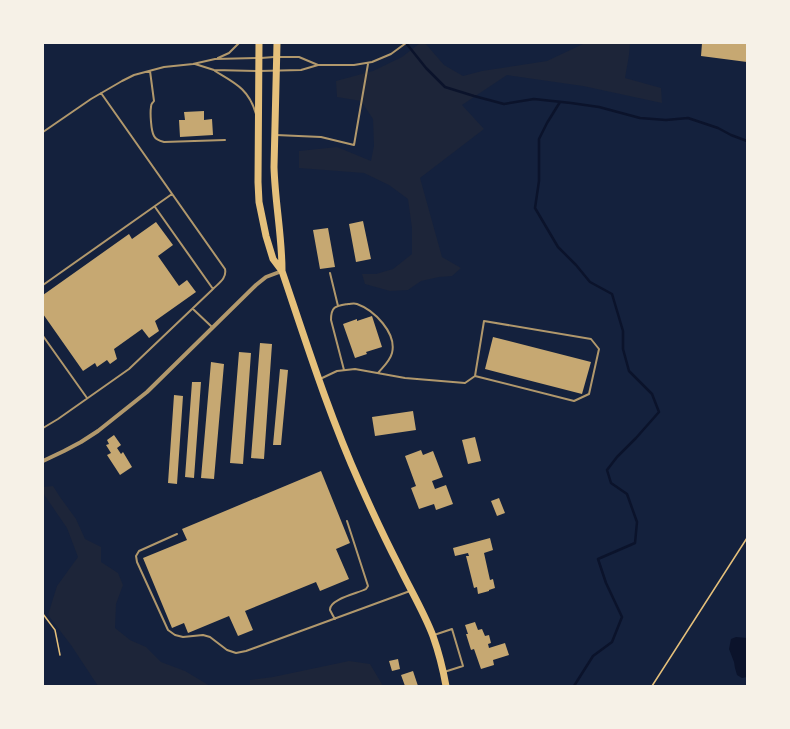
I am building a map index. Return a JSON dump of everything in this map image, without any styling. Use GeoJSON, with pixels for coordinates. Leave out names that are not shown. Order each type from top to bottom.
{"type":"FeatureCollection","features":[{"type":"Feature","properties":{"kind":"main road"},"geometry":{"type":"LineString","coordinates":[[259,43],[259,202],[270,250],[273,259],[282,271],[329,409],[360,485],[398,565],[412,590],[432,636],[446,686]]}},
{"type":"Feature","properties":{"kind":"main road"},"geometry":{"type":"LineString","coordinates":[[276,43],[274,183],[281,237],[282,271]]}},
{"type":"Feature","properties":{"kind":"street"},"geometry":{"type":"LineString","coordinates":[[43,461],[64,452],[81,442],[115,418],[147,392],[256,285],[266,277],[282,271]]}},
{"type":"Feature","properties":{"kind":"lane"},"geometry":{"type":"LineString","coordinates":[[43,132],[82,104],[128,78],[164,67],[193,64],[215,59],[229,54],[239,43]]}},
{"type":"Feature","properties":{"kind":"lane"},"geometry":{"type":"LineString","coordinates":[[193,64],[214,70],[259,71],[301,70],[318,65],[354,65],[381,59],[406,43]]}},
{"type":"Feature","properties":{"kind":"lane"},"geometry":{"type":"LineString","coordinates":[[215,59],[299,57],[318,65]]}},
{"type":"Feature","properties":{"kind":"lane"},"geometry":{"type":"LineString","coordinates":[[275,135],[321,137],[354,145],[368,63]]}},
{"type":"Feature","properties":{"kind":"lane"},"geometry":{"type":"LineString","coordinates":[[214,70],[234,83],[247,94],[252,102],[258,122]]}},
{"type":"Feature","properties":{"kind":"lane"},"geometry":{"type":"LineString","coordinates":[[150,71],[154,101],[150,108],[152,130],[154,136],[158,140],[164,142],[225,140]]}},
{"type":"Feature","properties":{"kind":"lane"},"geometry":{"type":"LineString","coordinates":[[43,428],[129,369],[193,309],[225,276],[226,273],[225,269],[101,93]]}},
{"type":"Feature","properties":{"kind":"lane"},"geometry":{"type":"LineString","coordinates":[[43,285],[172,194]]}},
{"type":"Feature","properties":{"kind":"lane"},"geometry":{"type":"LineString","coordinates":[[154,207],[213,289]]}},
{"type":"Feature","properties":{"kind":"lane"},"geometry":{"type":"LineString","coordinates":[[330,273],[338,306]]}},
{"type":"Feature","properties":{"kind":"lane"},"geometry":{"type":"LineString","coordinates":[[344,370],[331,320],[331,312],[338,306],[356,303],[376,316],[389,332],[392,342],[392,351],[390,358],[378,373]]}},
{"type":"Feature","properties":{"kind":"lane"},"geometry":{"type":"LineString","coordinates":[[193,309],[212,328]]}},
{"type":"Feature","properties":{"kind":"lane"},"geometry":{"type":"LineString","coordinates":[[319,379],[337,371],[355,368],[405,378],[465,383],[475,376],[484,321],[591,339],[599,349],[589,394],[574,401],[475,376]]}},
{"type":"Feature","properties":{"kind":"lane"},"geometry":{"type":"LineString","coordinates":[[43,336],[87,398]]}},
{"type":"Feature","properties":{"kind":"lane"},"geometry":{"type":"LineString","coordinates":[[334,619],[330,609],[332,604],[366,589],[368,586],[347,521]]}},
{"type":"Feature","properties":{"kind":"lane"},"geometry":{"type":"LineString","coordinates":[[178,534],[139,551],[136,556],[137,562],[168,630],[175,635],[183,637],[203,635],[210,637],[228,650],[236,653],[246,651],[412,590]]}},
{"type":"Feature","properties":{"kind":"lane"},"geometry":{"type":"LineString","coordinates":[[432,636],[452,629],[464,666],[443,672]]}},
{"type":"Feature","properties":{"kind":"path"},"geometry":{"type":"LineString","coordinates":[[652,686],[747,538]]}},
{"type":"Feature","properties":{"kind":"path"},"geometry":{"type":"LineString","coordinates":[[43,614],[55,630],[60,655]]}},
{"type":"Feature","properties":{"kind":"shaded area"},"geometry":{"type":"Polygon","coordinates":[[[420,43],[425,43],[444,65],[463,76],[482,71],[547,61],[583,43],[630,43],[625,78],[661,88],[662,103],[583,86],[507,75],[462,105],[484,129],[420,178],[442,257],[461,268],[452,276],[421,281],[408,290],[390,291],[365,284],[362,274],[376,274],[393,269],[412,254],[412,228],[408,199],[389,185],[364,173],[299,168],[299,151],[337,147],[371,161],[374,146],[373,119],[361,101],[337,97],[336,81],[373,71],[402,57],[420,43]]]}},
{"type":"Feature","properties":{"kind":"shaded area"},"geometry":{"type":"Polygon","coordinates":[[[53,486],[76,519],[85,539],[101,547],[101,562],[118,573],[123,585],[116,604],[115,628],[130,640],[146,647],[161,662],[185,671],[210,686],[98,686],[71,645],[48,615],[57,586],[78,557],[67,528],[43,493],[43,487],[53,486]]]}},
{"type":"Feature","properties":{"kind":"shaded area"},"geometry":{"type":"Polygon","coordinates":[[[736,637],[747,638],[747,677],[742,678],[737,675],[729,649],[731,639],[736,637]]]}},
{"type":"Feature","properties":{"kind":"shaded area"},"geometry":{"type":"Polygon","coordinates":[[[349,661],[370,664],[383,686],[250,686],[250,680],[273,677],[349,661]]]}},
{"type":"Feature","properties":{"kind":"building"},"geometry":{"type":"Polygon","coordinates":[[[702,43],[747,43],[747,62],[701,56],[702,43]]]}},
{"type":"Feature","properties":{"kind":"building"},"geometry":{"type":"Polygon","coordinates":[[[204,111],[204,120],[212,119],[213,135],[180,137],[179,120],[185,120],[184,112],[204,111]]]}},
{"type":"Feature","properties":{"kind":"building"},"geometry":{"type":"Polygon","coordinates":[[[363,221],[371,259],[356,262],[349,224],[363,221]]]}},
{"type":"Feature","properties":{"kind":"building"},"geometry":{"type":"Polygon","coordinates":[[[156,222],[173,245],[158,256],[179,286],[187,280],[196,292],[155,321],[159,331],[149,338],[142,329],[114,349],[117,359],[110,364],[107,360],[97,367],[95,363],[83,371],[43,314],[43,295],[129,234],[132,239],[156,222]]]}},
{"type":"Feature","properties":{"kind":"building"},"geometry":{"type":"Polygon","coordinates":[[[328,228],[335,267],[320,269],[313,230],[328,228]]]}},
{"type":"Feature","properties":{"kind":"building"},"geometry":{"type":"Polygon","coordinates":[[[372,316],[382,347],[366,352],[367,354],[355,358],[343,324],[372,316]]]}},
{"type":"Feature","properties":{"kind":"building"},"geometry":{"type":"Polygon","coordinates":[[[493,337],[591,362],[582,394],[485,369],[493,337]]]}},
{"type":"Feature","properties":{"kind":"building"},"geometry":{"type":"Polygon","coordinates":[[[260,343],[272,344],[264,459],[251,458],[260,343]]]}},
{"type":"Feature","properties":{"kind":"building"},"geometry":{"type":"Polygon","coordinates":[[[239,352],[251,353],[243,464],[230,463],[239,352]]]}},
{"type":"Feature","properties":{"kind":"building"},"geometry":{"type":"Polygon","coordinates":[[[211,362],[224,364],[214,479],[201,478],[211,362]]]}},
{"type":"Feature","properties":{"kind":"building"},"geometry":{"type":"Polygon","coordinates":[[[280,369],[288,370],[281,445],[273,445],[280,369]]]}},
{"type":"Feature","properties":{"kind":"building"},"geometry":{"type":"Polygon","coordinates":[[[192,382],[201,382],[194,478],[185,477],[192,382]]]}},
{"type":"Feature","properties":{"kind":"building"},"geometry":{"type":"Polygon","coordinates":[[[174,395],[183,396],[177,484],[168,483],[174,395]]]}},
{"type":"Feature","properties":{"kind":"building"},"geometry":{"type":"Polygon","coordinates":[[[413,411],[416,430],[375,436],[372,417],[413,411]]]}},
{"type":"Feature","properties":{"kind":"building"},"geometry":{"type":"Polygon","coordinates":[[[114,435],[121,445],[117,448],[121,454],[123,452],[132,467],[120,475],[107,455],[111,453],[106,445],[109,444],[107,440],[114,435]]]}},
{"type":"Feature","properties":{"kind":"building"},"geometry":{"type":"Polygon","coordinates":[[[475,437],[481,461],[468,464],[462,440],[475,437]]]}},
{"type":"Feature","properties":{"kind":"building"},"geometry":{"type":"Polygon","coordinates":[[[421,450],[423,455],[433,451],[443,477],[432,481],[435,489],[446,485],[453,504],[436,510],[434,504],[419,509],[411,488],[416,486],[405,456],[421,450]]]}},
{"type":"Feature","properties":{"kind":"building"},"geometry":{"type":"Polygon","coordinates":[[[321,471],[350,543],[336,549],[349,579],[320,591],[316,582],[245,611],[253,630],[238,636],[229,616],[188,633],[184,623],[172,628],[143,558],[187,540],[182,529],[321,471]]]}},
{"type":"Feature","properties":{"kind":"building"},"geometry":{"type":"Polygon","coordinates":[[[499,498],[505,513],[497,516],[491,501],[499,498]]]}},
{"type":"Feature","properties":{"kind":"building"},"geometry":{"type":"Polygon","coordinates":[[[490,538],[493,550],[484,553],[490,580],[493,579],[495,588],[478,594],[477,587],[474,588],[466,556],[469,556],[468,553],[455,556],[453,548],[490,538]]]}},
{"type":"Feature","properties":{"kind":"building"},"geometry":{"type":"Polygon","coordinates":[[[475,622],[478,630],[482,629],[485,636],[489,635],[491,643],[488,644],[489,648],[505,643],[509,655],[493,660],[494,665],[481,669],[474,649],[471,650],[466,634],[468,634],[465,625],[475,622]]]}},
{"type":"Feature","properties":{"kind":"building"},"geometry":{"type":"Polygon","coordinates":[[[398,659],[400,669],[392,671],[389,661],[398,659]]]}},
{"type":"Feature","properties":{"kind":"building"},"geometry":{"type":"Polygon","coordinates":[[[413,671],[418,686],[405,686],[401,675],[413,671]]]}},
{"type":"Feature","properties":{"kind":"waterway"},"geometry":{"type":"LineString","coordinates":[[406,43],[426,68],[445,87],[474,96],[504,104],[534,99],[571,103],[599,107],[640,118],[666,120],[688,118],[718,128],[747,141]]}},
{"type":"Feature","properties":{"kind":"waterway"},"geometry":{"type":"LineString","coordinates":[[560,102],[539,139],[539,181],[535,208],[558,247],[590,282],[612,294],[623,331],[623,349],[629,371],[652,394],[659,412],[617,457],[607,470],[611,483],[627,494],[637,522],[635,543],[598,559],[606,583],[622,617],[612,642],[593,656],[574,686]]}}]}
